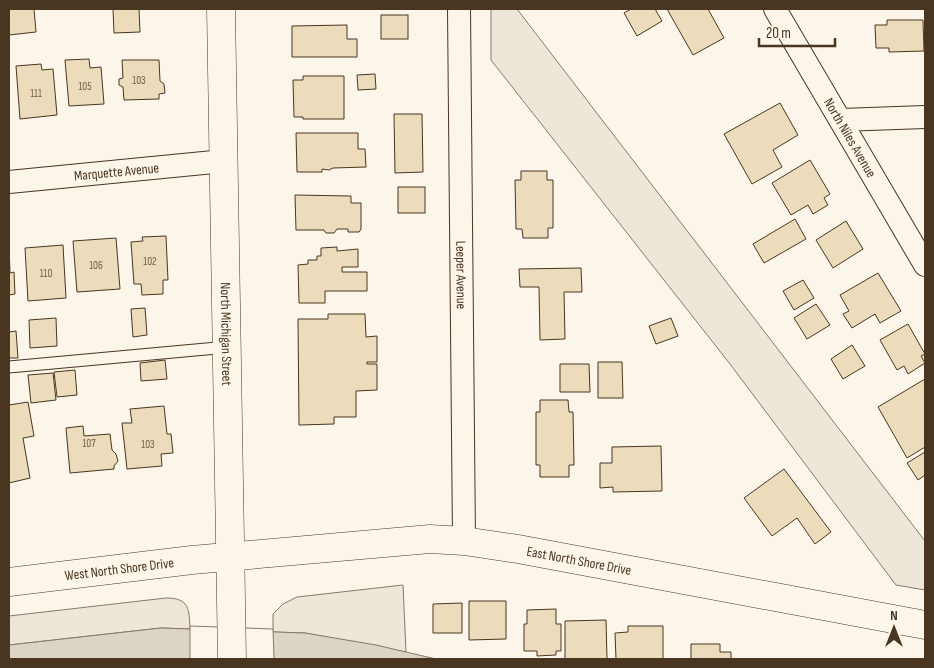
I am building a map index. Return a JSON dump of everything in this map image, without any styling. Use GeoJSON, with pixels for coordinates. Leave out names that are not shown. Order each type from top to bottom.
{"type":"FeatureCollection","features":[{"type":"Feature","properties":{"kind":"street","name":"North Michigan Street"},"geometry":{"type":"LineString","coordinates":[[222,9],[232,659]]}},
{"type":"Feature","properties":{"kind":"street","name":"Leeper Avenue"},"geometry":{"type":"LineString","coordinates":[[459,9],[464,541]]}},
{"type":"Feature","properties":{"kind":"street","name":"North Niles Avenue"},"geometry":{"type":"LineString","coordinates":[[775,9],[925,265]]}},
{"type":"Feature","properties":{"kind":"street"},"geometry":{"type":"LineString","coordinates":[[840,120],[925,118]]}},
{"type":"Feature","properties":{"kind":"street","name":"Marquette Avenue"},"geometry":{"type":"LineString","coordinates":[[9,182],[224,161]]}},
{"type":"Feature","properties":{"kind":"street","name":"East North Shore Drive"},"geometry":{"type":"LineString","coordinates":[[230,556],[430,539],[464,541],[925,624]]}},
{"type":"Feature","properties":{"kind":"street","name":"West North Shore Drive"},"geometry":{"type":"LineString","coordinates":[[9,582],[230,556]]}},
{"type":"Feature","properties":{"kind":"lane"},"geometry":{"type":"LineString","coordinates":[[9,367],[228,347]]}},
{"type":"Feature","properties":{"kind":"shaded area"},"geometry":{"type":"Polygon","coordinates":[[[491,9],[517,9],[925,541],[925,590],[896,585],[730,364],[491,60],[491,9]]]}},
{"type":"Feature","properties":{"kind":"shaded area"},"geometry":{"type":"Polygon","coordinates":[[[403,585],[406,652],[305,633],[273,632],[273,614],[283,604],[297,597],[403,585]]]}},
{"type":"Feature","properties":{"kind":"shaded area"},"geometry":{"type":"Polygon","coordinates":[[[166,598],[180,600],[187,606],[190,629],[161,628],[9,645],[9,616],[166,598]]]}},
{"type":"Feature","properties":{"kind":"shaded area"},"geometry":{"type":"Polygon","coordinates":[[[161,628],[305,633],[376,645],[436,659],[9,659],[9,645],[161,628]]]}},
{"type":"Feature","properties":{"kind":"pier"},"geometry":{"type":"Polygon","coordinates":[[[190,626],[273,629],[274,659],[190,659],[190,626]]]}},
{"type":"Feature","properties":{"kind":"building"},"geometry":{"type":"Polygon","coordinates":[[[9,9],[34,9],[36,32],[9,35],[9,9]]]}},
{"type":"Feature","properties":{"kind":"building"},"geometry":{"type":"Polygon","coordinates":[[[113,9],[139,9],[140,32],[114,33],[113,9]]]}},
{"type":"Feature","properties":{"kind":"building"},"geometry":{"type":"Polygon","coordinates":[[[631,9],[655,9],[662,21],[637,36],[624,13],[631,9]]]}},
{"type":"Feature","properties":{"kind":"building"},"geometry":{"type":"Polygon","coordinates":[[[667,9],[708,9],[724,38],[693,55],[667,9]]]}},
{"type":"Feature","properties":{"kind":"building"},"geometry":{"type":"Polygon","coordinates":[[[381,15],[408,15],[408,39],[381,39],[381,15]]]}},
{"type":"Feature","properties":{"kind":"building"},"geometry":{"type":"Polygon","coordinates":[[[887,20],[923,20],[924,51],[889,52],[889,48],[876,48],[875,25],[887,25],[887,20]]]}},
{"type":"Feature","properties":{"kind":"building"},"geometry":{"type":"Polygon","coordinates":[[[347,25],[347,39],[357,39],[357,57],[292,57],[292,26],[347,25]]]}},
{"type":"Feature","properties":{"kind":"building"},"geometry":{"type":"Polygon","coordinates":[[[89,59],[90,68],[101,67],[104,104],[69,106],[65,60],[89,59]]]}},
{"type":"Feature","properties":{"kind":"building"},"geometry":{"type":"Polygon","coordinates":[[[122,60],[159,60],[160,81],[164,84],[165,93],[159,94],[159,99],[124,100],[123,87],[119,85],[119,79],[123,78],[122,60]]]}},
{"type":"Feature","properties":{"kind":"building"},"geometry":{"type":"Polygon","coordinates":[[[41,64],[42,70],[53,69],[57,115],[20,119],[16,66],[41,64]]]}},
{"type":"Feature","properties":{"kind":"building"},"geometry":{"type":"Polygon","coordinates":[[[375,74],[376,89],[358,90],[357,75],[375,74]]]}},
{"type":"Feature","properties":{"kind":"building"},"geometry":{"type":"Polygon","coordinates":[[[303,76],[344,76],[344,119],[303,119],[303,117],[294,117],[293,80],[303,80],[303,76]]]}},
{"type":"Feature","properties":{"kind":"building"},"geometry":{"type":"Polygon","coordinates":[[[780,103],[798,135],[773,150],[782,167],[752,184],[724,134],[780,103]]]}},
{"type":"Feature","properties":{"kind":"building"},"geometry":{"type":"Polygon","coordinates":[[[394,114],[422,114],[423,172],[395,173],[394,114]]]}},
{"type":"Feature","properties":{"kind":"building"},"geometry":{"type":"Polygon","coordinates":[[[296,133],[358,133],[358,149],[365,149],[366,167],[322,169],[322,172],[297,172],[296,133]]]}},
{"type":"Feature","properties":{"kind":"building"},"geometry":{"type":"Polygon","coordinates":[[[810,160],[830,194],[824,198],[828,205],[813,214],[808,205],[791,215],[772,183],[810,160]]]}},
{"type":"Feature","properties":{"kind":"building"},"geometry":{"type":"Polygon","coordinates":[[[521,171],[547,171],[547,180],[553,180],[553,228],[548,228],[548,238],[523,238],[522,229],[516,229],[515,180],[521,180],[521,171]]]}},
{"type":"Feature","properties":{"kind":"building"},"geometry":{"type":"Polygon","coordinates":[[[398,187],[425,187],[425,213],[398,213],[398,187]]]}},
{"type":"Feature","properties":{"kind":"building"},"geometry":{"type":"Polygon","coordinates":[[[295,195],[351,196],[351,203],[361,203],[361,229],[359,232],[348,232],[348,229],[337,229],[334,233],[326,233],[324,230],[296,230],[295,195]]]}},
{"type":"Feature","properties":{"kind":"building"},"geometry":{"type":"Polygon","coordinates":[[[795,219],[806,239],[764,263],[753,244],[795,219]]]}},
{"type":"Feature","properties":{"kind":"building"},"geometry":{"type":"Polygon","coordinates":[[[846,221],[863,249],[833,268],[816,240],[846,221]]]}},
{"type":"Feature","properties":{"kind":"building"},"geometry":{"type":"Polygon","coordinates":[[[166,236],[168,280],[163,280],[163,294],[142,295],[141,284],[134,284],[131,242],[143,241],[142,237],[166,236]]]}},
{"type":"Feature","properties":{"kind":"building"},"geometry":{"type":"Polygon","coordinates":[[[116,238],[120,289],[77,292],[73,241],[116,238]]]}},
{"type":"Feature","properties":{"kind":"building"},"geometry":{"type":"Polygon","coordinates":[[[9,245],[10,273],[14,272],[15,294],[9,295],[9,245]]]}},
{"type":"Feature","properties":{"kind":"building"},"geometry":{"type":"Polygon","coordinates":[[[63,245],[66,298],[28,301],[25,248],[63,245]]]}},
{"type":"Feature","properties":{"kind":"building"},"geometry":{"type":"Polygon","coordinates":[[[337,247],[337,251],[358,249],[358,267],[342,267],[342,272],[367,272],[367,291],[325,291],[325,303],[299,303],[298,265],[308,264],[308,260],[317,260],[317,256],[321,256],[321,248],[337,247]]]}},
{"type":"Feature","properties":{"kind":"building"},"geometry":{"type":"Polygon","coordinates":[[[581,268],[582,292],[564,292],[565,339],[540,340],[539,287],[520,287],[519,269],[581,268]]]}},
{"type":"Feature","properties":{"kind":"building"},"geometry":{"type":"Polygon","coordinates":[[[878,273],[901,311],[880,323],[875,314],[852,328],[843,314],[849,311],[840,295],[878,273]]]}},
{"type":"Feature","properties":{"kind":"building"},"geometry":{"type":"Polygon","coordinates":[[[803,280],[814,298],[794,310],[783,291],[803,280]]]}},
{"type":"Feature","properties":{"kind":"building"},"geometry":{"type":"Polygon","coordinates":[[[816,304],[830,325],[807,339],[794,318],[816,304]]]}},
{"type":"Feature","properties":{"kind":"building"},"geometry":{"type":"Polygon","coordinates":[[[145,308],[147,335],[133,337],[131,309],[145,308]]]}},
{"type":"Feature","properties":{"kind":"building"},"geometry":{"type":"Polygon","coordinates":[[[328,314],[365,314],[366,337],[377,336],[377,362],[367,362],[367,364],[377,364],[377,390],[356,391],[356,417],[334,417],[334,424],[299,425],[298,319],[328,319],[328,314]]]}},
{"type":"Feature","properties":{"kind":"building"},"geometry":{"type":"Polygon","coordinates":[[[56,318],[57,346],[30,348],[29,320],[56,318]]]}},
{"type":"Feature","properties":{"kind":"building"},"geometry":{"type":"Polygon","coordinates":[[[671,318],[678,336],[656,344],[649,326],[671,318]]]}},
{"type":"Feature","properties":{"kind":"building"},"geometry":{"type":"Polygon","coordinates":[[[908,324],[925,354],[921,356],[925,363],[908,374],[904,366],[897,370],[880,340],[908,324]]]}},
{"type":"Feature","properties":{"kind":"building"},"geometry":{"type":"Polygon","coordinates":[[[16,331],[18,358],[9,358],[9,332],[16,331]]]}},
{"type":"Feature","properties":{"kind":"building"},"geometry":{"type":"Polygon","coordinates":[[[852,345],[865,366],[843,379],[831,359],[852,345]]]}},
{"type":"Feature","properties":{"kind":"building"},"geometry":{"type":"Polygon","coordinates":[[[165,360],[167,379],[141,381],[140,363],[165,360]]]}},
{"type":"Feature","properties":{"kind":"building"},"geometry":{"type":"Polygon","coordinates":[[[598,362],[622,362],[623,398],[598,398],[598,362]]]}},
{"type":"Feature","properties":{"kind":"building"},"geometry":{"type":"Polygon","coordinates":[[[560,364],[589,364],[590,392],[560,392],[560,364]]]}},
{"type":"Feature","properties":{"kind":"building"},"geometry":{"type":"Polygon","coordinates":[[[75,370],[77,395],[57,397],[54,372],[75,370]]]}},
{"type":"Feature","properties":{"kind":"building"},"geometry":{"type":"Polygon","coordinates":[[[53,373],[56,400],[31,403],[28,375],[53,373]]]}},
{"type":"Feature","properties":{"kind":"building"},"geometry":{"type":"Polygon","coordinates":[[[925,379],[925,447],[907,458],[878,407],[925,379]]]}},
{"type":"Feature","properties":{"kind":"building"},"geometry":{"type":"Polygon","coordinates":[[[540,400],[568,400],[569,412],[573,412],[574,465],[569,465],[569,477],[540,477],[540,465],[536,465],[536,412],[540,412],[540,400]]]}},
{"type":"Feature","properties":{"kind":"building"},"geometry":{"type":"Polygon","coordinates":[[[28,402],[34,436],[23,438],[30,478],[9,483],[9,405],[28,402]]]}},
{"type":"Feature","properties":{"kind":"building"},"geometry":{"type":"Polygon","coordinates":[[[164,406],[167,434],[171,434],[173,453],[161,454],[162,466],[127,469],[122,423],[132,423],[130,409],[164,406]]]}},
{"type":"Feature","properties":{"kind":"building"},"geometry":{"type":"Polygon","coordinates":[[[83,426],[84,436],[110,434],[112,450],[116,454],[118,461],[114,469],[70,473],[66,428],[83,426]]]}},
{"type":"Feature","properties":{"kind":"building"},"geometry":{"type":"Polygon","coordinates":[[[661,446],[662,491],[613,492],[613,487],[600,488],[600,463],[612,463],[612,447],[661,446]]]}},
{"type":"Feature","properties":{"kind":"building"},"geometry":{"type":"Polygon","coordinates":[[[925,452],[925,475],[918,480],[907,463],[925,452]]]}},
{"type":"Feature","properties":{"kind":"building"},"geometry":{"type":"Polygon","coordinates":[[[784,469],[831,532],[815,544],[797,518],[772,536],[744,498],[784,469]]]}},
{"type":"Feature","properties":{"kind":"building"},"geometry":{"type":"Polygon","coordinates":[[[469,601],[506,601],[506,639],[469,640],[469,601]]]}},
{"type":"Feature","properties":{"kind":"building"},"geometry":{"type":"Polygon","coordinates":[[[462,603],[462,633],[433,633],[433,604],[462,603]]]}},
{"type":"Feature","properties":{"kind":"building"},"geometry":{"type":"Polygon","coordinates":[[[556,609],[556,624],[561,624],[561,651],[556,651],[556,655],[537,656],[537,651],[524,651],[524,624],[527,624],[527,610],[556,609]]]}},
{"type":"Feature","properties":{"kind":"building"},"geometry":{"type":"Polygon","coordinates":[[[606,620],[607,659],[565,659],[565,621],[606,620]]]}},
{"type":"Feature","properties":{"kind":"building"},"geometry":{"type":"Polygon","coordinates":[[[628,626],[663,626],[663,659],[616,659],[615,633],[628,632],[628,626]]]}},
{"type":"Feature","properties":{"kind":"building"},"geometry":{"type":"Polygon","coordinates":[[[691,644],[720,644],[720,652],[731,652],[731,659],[691,659],[691,644]]]}}]}
